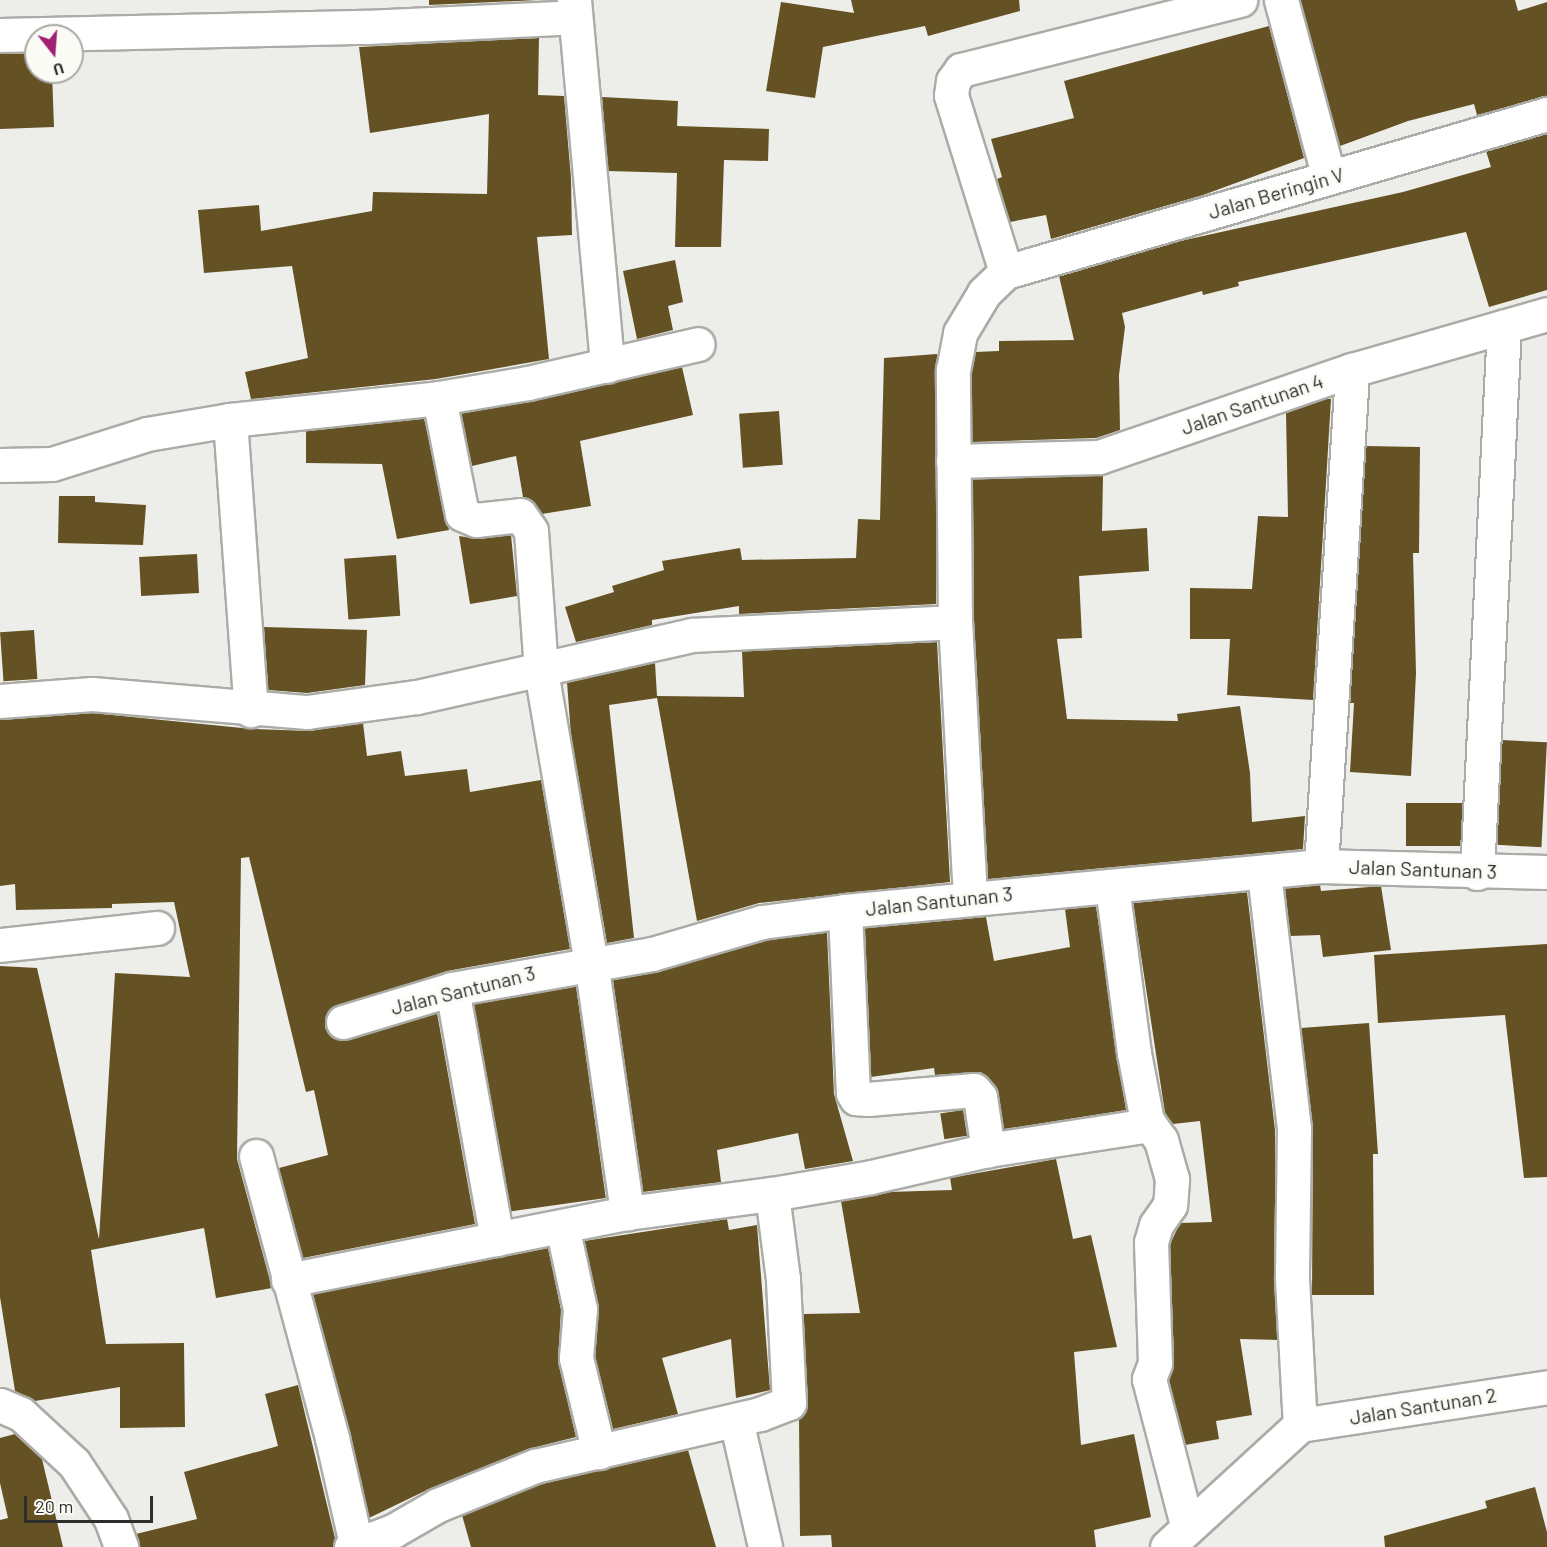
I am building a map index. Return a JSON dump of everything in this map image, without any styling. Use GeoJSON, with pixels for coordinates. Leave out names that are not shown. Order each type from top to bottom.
{"type":"FeatureCollection","features":[{"type":"Feature","properties":{"kind":"street"},"geometry":{"type":"LineString","coordinates":[[970,897],[955,622],[953,369],[960,333],[984,293],[1006,272],[951,95],[953,81],[961,70],[1240,0]]}},
{"type":"Feature","properties":{"kind":"street"},"geometry":{"type":"LineString","coordinates":[[1281,0],[1329,178]]}},
{"type":"Feature","properties":{"kind":"street"},"geometry":{"type":"LineString","coordinates":[[0,35],[366,27],[575,8],[607,366]]}},
{"type":"Feature","properties":{"kind":"street","name":"Jalan Beringin V"},"geometry":{"type":"LineString","coordinates":[[1006,272],[1547,114]]}},
{"type":"Feature","properties":{"kind":"street","name":"Jalan Santunan 4"},"geometry":{"type":"LineString","coordinates":[[953,461],[1099,457],[1352,370],[1547,314]]}},
{"type":"Feature","properties":{"kind":"street"},"geometry":{"type":"LineString","coordinates":[[1477,873],[1504,327]]}},
{"type":"Feature","properties":{"kind":"street"},"geometry":{"type":"LineString","coordinates":[[0,465],[52,464],[147,434],[230,420],[439,398],[607,366],[698,344]]}},
{"type":"Feature","properties":{"kind":"street"},"geometry":{"type":"LineString","coordinates":[[1321,866],[1352,370]]}},
{"type":"Feature","properties":{"kind":"street"},"geometry":{"type":"LineString","coordinates":[[439,398],[462,514],[476,520],[520,515],[529,525],[541,671],[591,962],[627,1213]]}},
{"type":"Feature","properties":{"kind":"street"},"geometry":{"type":"LineString","coordinates":[[230,420],[251,710]]}},
{"type":"Feature","properties":{"kind":"street"},"geometry":{"type":"LineString","coordinates":[[0,701],[92,694],[251,710],[307,712],[362,707],[541,671],[692,636],[955,622]]}},
{"type":"Feature","properties":{"kind":"street","name":"Jalan Santunan 3"},"geometry":{"type":"LineString","coordinates":[[343,1022],[452,989],[591,962],[652,954],[762,922],[844,911],[970,897],[1264,873],[1321,866],[1477,873],[1547,872]]}},
{"type":"Feature","properties":{"kind":"street"},"geometry":{"type":"LineString","coordinates":[[1177,1536],[1300,1425],[1292,1280],[1294,1129],[1264,873]]}},
{"type":"Feature","properties":{"kind":"street"},"geometry":{"type":"LineString","coordinates":[[1112,886],[1134,1053],[1150,1125],[1161,1140],[1172,1179],[1170,1205],[1156,1224],[1151,1242],[1155,1363],[1149,1379],[1177,1536]]}},
{"type":"Feature","properties":{"kind":"street"},"geometry":{"type":"LineString","coordinates":[[844,911],[856,1098],[969,1089],[980,1097],[988,1150]]}},
{"type":"Feature","properties":{"kind":"street"},"geometry":{"type":"LineString","coordinates":[[0,945],[157,928]]}},
{"type":"Feature","properties":{"kind":"street"},"geometry":{"type":"LineString","coordinates":[[452,989],[497,1239]]}},
{"type":"Feature","properties":{"kind":"street"},"geometry":{"type":"LineString","coordinates":[[288,1280],[627,1213],[772,1194],[871,1177],[988,1150],[1150,1125]]}},
{"type":"Feature","properties":{"kind":"street"},"geometry":{"type":"LineString","coordinates":[[256,1156],[332,1438],[353,1546],[393,1531],[438,1505],[535,1466],[736,1420],[789,1403],[783,1279],[772,1194]]}},
{"type":"Feature","properties":{"kind":"street"},"geometry":{"type":"LineString","coordinates":[[562,1227],[580,1309],[576,1358],[599,1452]]}},
{"type":"Feature","properties":{"kind":"street","name":"Jalan Santunan 2"},"geometry":{"type":"LineString","coordinates":[[1300,1425],[1547,1387]]}},
{"type":"Feature","properties":{"kind":"street"},"geometry":{"type":"LineString","coordinates":[[0,1405],[21,1414],[74,1463],[111,1518],[121,1547]]}},
{"type":"Feature","properties":{"kind":"street"},"geometry":{"type":"LineString","coordinates":[[736,1420],[765,1547]]}},
{"type":"Feature","properties":{"kind":"building"},"geometry":{"type":"Polygon","coordinates":[[[429,0],[538,0],[429,5],[429,0]]]}},
{"type":"Feature","properties":{"kind":"building"},"geometry":{"type":"Polygon","coordinates":[[[851,0],[1019,0],[1020,11],[928,36],[925,26],[823,47],[815,98],[766,91],[781,2],[854,13],[851,0]]]}},
{"type":"Feature","properties":{"kind":"building"},"geometry":{"type":"Polygon","coordinates":[[[1300,0],[1515,0],[1518,11],[1547,2],[1547,96],[1477,115],[1474,104],[1408,121],[1340,146],[1300,0]]]}},
{"type":"Feature","properties":{"kind":"building"},"geometry":{"type":"Polygon","coordinates":[[[1269,26],[1304,158],[1203,195],[1051,239],[1046,215],[1010,222],[997,179],[1002,177],[991,139],[1074,118],[1064,81],[1269,26]]]}},
{"type":"Feature","properties":{"kind":"building"},"geometry":{"type":"Polygon","coordinates":[[[539,38],[538,95],[564,96],[571,178],[572,235],[537,237],[549,359],[436,379],[251,399],[245,372],[308,358],[292,266],[204,273],[198,210],[259,205],[261,231],[372,211],[373,192],[487,194],[489,114],[370,133],[359,47],[539,38]]]}},
{"type":"Feature","properties":{"kind":"building"},"geometry":{"type":"Polygon","coordinates":[[[24,53],[24,84],[52,84],[54,127],[0,129],[0,54],[24,53]]]}},
{"type":"Feature","properties":{"kind":"building"},"geometry":{"type":"Polygon","coordinates":[[[602,97],[678,101],[677,126],[769,129],[768,161],[724,160],[721,247],[675,247],[677,173],[608,171],[602,97]]]}},
{"type":"Feature","properties":{"kind":"building"},"geometry":{"type":"Polygon","coordinates":[[[1547,134],[1547,290],[1489,307],[1466,232],[1238,282],[1239,286],[1203,295],[1202,291],[1122,313],[1125,327],[1119,375],[1120,430],[1096,438],[972,442],[972,372],[975,352],[999,351],[999,341],[1074,340],[1059,276],[1176,242],[1403,192],[1491,167],[1486,151],[1547,134]]]}},
{"type":"Feature","properties":{"kind":"building"},"geometry":{"type":"Polygon","coordinates":[[[675,260],[683,302],[668,306],[673,330],[637,339],[623,271],[675,260]]]}},
{"type":"Feature","properties":{"kind":"building"},"geometry":{"type":"Polygon","coordinates":[[[937,354],[936,604],[739,614],[739,606],[652,620],[652,625],[576,642],[565,607],[614,592],[612,586],[664,570],[662,561],[740,548],[742,560],[856,558],[858,519],[880,520],[884,358],[937,354]]]}},
{"type":"Feature","properties":{"kind":"building"},"geometry":{"type":"Polygon","coordinates":[[[682,367],[693,415],[580,441],[591,506],[542,514],[523,497],[516,456],[472,466],[461,413],[682,367]]]}},
{"type":"Feature","properties":{"kind":"building"},"geometry":{"type":"Polygon","coordinates":[[[1331,399],[1313,700],[1227,695],[1230,639],[1190,639],[1190,588],[1252,589],[1258,516],[1288,517],[1286,413],[1331,399]]]}},
{"type":"Feature","properties":{"kind":"building"},"geometry":{"type":"Polygon","coordinates":[[[779,411],[783,465],[743,468],[739,414],[779,411]]]}},
{"type":"Feature","properties":{"kind":"building"},"geometry":{"type":"Polygon","coordinates":[[[424,418],[449,530],[397,539],[382,464],[306,463],[306,431],[424,418]]]}},
{"type":"Feature","properties":{"kind":"building"},"geometry":{"type":"Polygon","coordinates":[[[1366,446],[1420,447],[1419,553],[1413,553],[1416,673],[1411,776],[1350,772],[1354,703],[1350,703],[1366,446]]]}},
{"type":"Feature","properties":{"kind":"building"},"geometry":{"type":"Polygon","coordinates":[[[1103,475],[1102,531],[1147,528],[1149,571],[1079,576],[1082,638],[1057,639],[1067,719],[1178,721],[1177,714],[1240,706],[1250,773],[1252,822],[1305,816],[1303,849],[988,879],[974,621],[973,479],[1103,475]]]}},
{"type":"Feature","properties":{"kind":"building"},"geometry":{"type":"Polygon","coordinates":[[[59,496],[95,496],[95,502],[146,505],[143,545],[58,543],[59,496]]]}},
{"type":"Feature","properties":{"kind":"building"},"geometry":{"type":"Polygon","coordinates":[[[511,535],[517,596],[470,604],[459,536],[478,539],[511,535]]]}},
{"type":"Feature","properties":{"kind":"building"},"geometry":{"type":"Polygon","coordinates":[[[197,554],[199,593],[141,596],[139,557],[197,554]]]}},
{"type":"Feature","properties":{"kind":"building"},"geometry":{"type":"Polygon","coordinates":[[[396,555],[400,616],[348,619],[344,559],[396,555]]]}},
{"type":"Feature","properties":{"kind":"building"},"geometry":{"type":"Polygon","coordinates":[[[264,627],[367,630],[365,685],[307,693],[268,690],[264,627]]]}},
{"type":"Feature","properties":{"kind":"building"},"geometry":{"type":"Polygon","coordinates":[[[34,630],[37,679],[4,681],[0,632],[34,630]]]}},
{"type":"Feature","properties":{"kind":"building"},"geometry":{"type":"Polygon","coordinates":[[[937,642],[950,882],[759,903],[697,921],[657,698],[609,705],[634,938],[607,943],[571,736],[567,682],[655,663],[657,696],[744,697],[742,651],[937,642]]]}},
{"type":"Feature","properties":{"kind":"building"},"geometry":{"type":"Polygon","coordinates":[[[92,713],[252,729],[309,731],[363,723],[367,756],[401,751],[405,776],[467,769],[470,792],[541,780],[570,949],[447,971],[329,1010],[325,1028],[339,1040],[437,1013],[475,1224],[303,1258],[279,1168],[328,1155],[314,1090],[306,1092],[249,857],[241,858],[237,1159],[272,1288],[216,1298],[204,1228],[91,1250],[106,1344],[184,1343],[185,1427],[120,1428],[120,1387],[35,1401],[15,1391],[0,1297],[0,966],[37,968],[99,1239],[115,973],[190,977],[174,902],[112,904],[112,908],[16,910],[15,884],[0,886],[0,720],[92,713]]]}},
{"type":"Feature","properties":{"kind":"building"},"geometry":{"type":"Polygon","coordinates":[[[1502,740],[1547,742],[1541,847],[1497,845],[1502,740]]]}},
{"type":"Feature","properties":{"kind":"building"},"geometry":{"type":"Polygon","coordinates":[[[1406,803],[1462,803],[1462,846],[1406,846],[1406,803]]]}},
{"type":"Feature","properties":{"kind":"building"},"geometry":{"type":"Polygon","coordinates":[[[1320,885],[1321,891],[1381,886],[1391,950],[1323,957],[1320,935],[1290,936],[1285,888],[1320,885]]]}},
{"type":"Feature","properties":{"kind":"building"},"geometry":{"type":"Polygon","coordinates":[[[1247,892],[1275,1130],[1277,1340],[1240,1339],[1252,1415],[1216,1421],[1219,1439],[1185,1445],[1169,1380],[1174,1362],[1170,1244],[1180,1223],[1212,1222],[1200,1121],[1173,1124],[1165,1113],[1133,903],[1247,892]]]}},
{"type":"Feature","properties":{"kind":"building"},"geometry":{"type":"Polygon","coordinates":[[[1096,906],[1126,1110],[1004,1129],[998,1094],[981,1072],[935,1075],[934,1068],[871,1077],[865,928],[986,917],[994,961],[1070,947],[1065,909],[1096,906]]]}},
{"type":"Feature","properties":{"kind":"building"},"geometry":{"type":"Polygon","coordinates":[[[827,932],[834,1094],[853,1161],[805,1169],[798,1133],[717,1150],[721,1182],[643,1192],[613,980],[657,972],[766,940],[827,932]]]}},
{"type":"Feature","properties":{"kind":"building"},"geometry":{"type":"Polygon","coordinates":[[[1547,944],[1547,1177],[1524,1178],[1505,1015],[1378,1023],[1374,955],[1547,944]]]}},
{"type":"Feature","properties":{"kind":"building"},"geometry":{"type":"Polygon","coordinates":[[[576,986],[606,1198],[503,1212],[473,1000],[576,986]]]}},
{"type":"Feature","properties":{"kind":"building"},"geometry":{"type":"Polygon","coordinates":[[[1369,1023],[1378,1154],[1373,1154],[1374,1295],[1312,1295],[1313,1129],[1301,1028],[1369,1023]]]}},
{"type":"Feature","properties":{"kind":"building"},"geometry":{"type":"Polygon","coordinates":[[[963,1110],[967,1136],[944,1139],[940,1114],[963,1110]]]}},
{"type":"Feature","properties":{"kind":"building"},"geometry":{"type":"Polygon","coordinates":[[[1056,1159],[1073,1239],[1091,1235],[1117,1347],[1074,1352],[1081,1445],[1134,1434],[1151,1517],[1094,1530],[1096,1547],[832,1547],[831,1535],[800,1536],[799,1418],[808,1402],[803,1314],[860,1313],[841,1201],[889,1192],[952,1190],[950,1178],[1056,1159]]]}},
{"type":"Feature","properties":{"kind":"building"},"geometry":{"type":"Polygon","coordinates":[[[727,1219],[729,1230],[757,1225],[770,1390],[736,1398],[731,1339],[662,1358],[678,1414],[613,1429],[595,1356],[598,1305],[584,1241],[727,1219]]]}},
{"type":"Feature","properties":{"kind":"building"},"geometry":{"type":"Polygon","coordinates":[[[548,1248],[561,1310],[558,1362],[576,1437],[528,1449],[431,1488],[369,1518],[313,1294],[548,1248]]]}},
{"type":"Feature","properties":{"kind":"building"},"geometry":{"type":"Polygon","coordinates":[[[298,1385],[335,1538],[333,1547],[139,1547],[136,1534],[197,1519],[184,1472],[278,1446],[265,1394],[298,1385]]]}},
{"type":"Feature","properties":{"kind":"building"},"geometry":{"type":"Polygon","coordinates":[[[15,1434],[42,1459],[63,1547],[0,1547],[0,1520],[8,1518],[0,1483],[0,1438],[15,1434]]]}},
{"type":"Feature","properties":{"kind":"building"},"geometry":{"type":"Polygon","coordinates":[[[688,1450],[716,1547],[471,1547],[462,1515],[541,1484],[688,1450]]]}},
{"type":"Feature","properties":{"kind":"building"},"geometry":{"type":"Polygon","coordinates":[[[1535,1487],[1547,1532],[1547,1547],[1385,1547],[1384,1536],[1487,1508],[1485,1501],[1535,1487]]]}}]}
